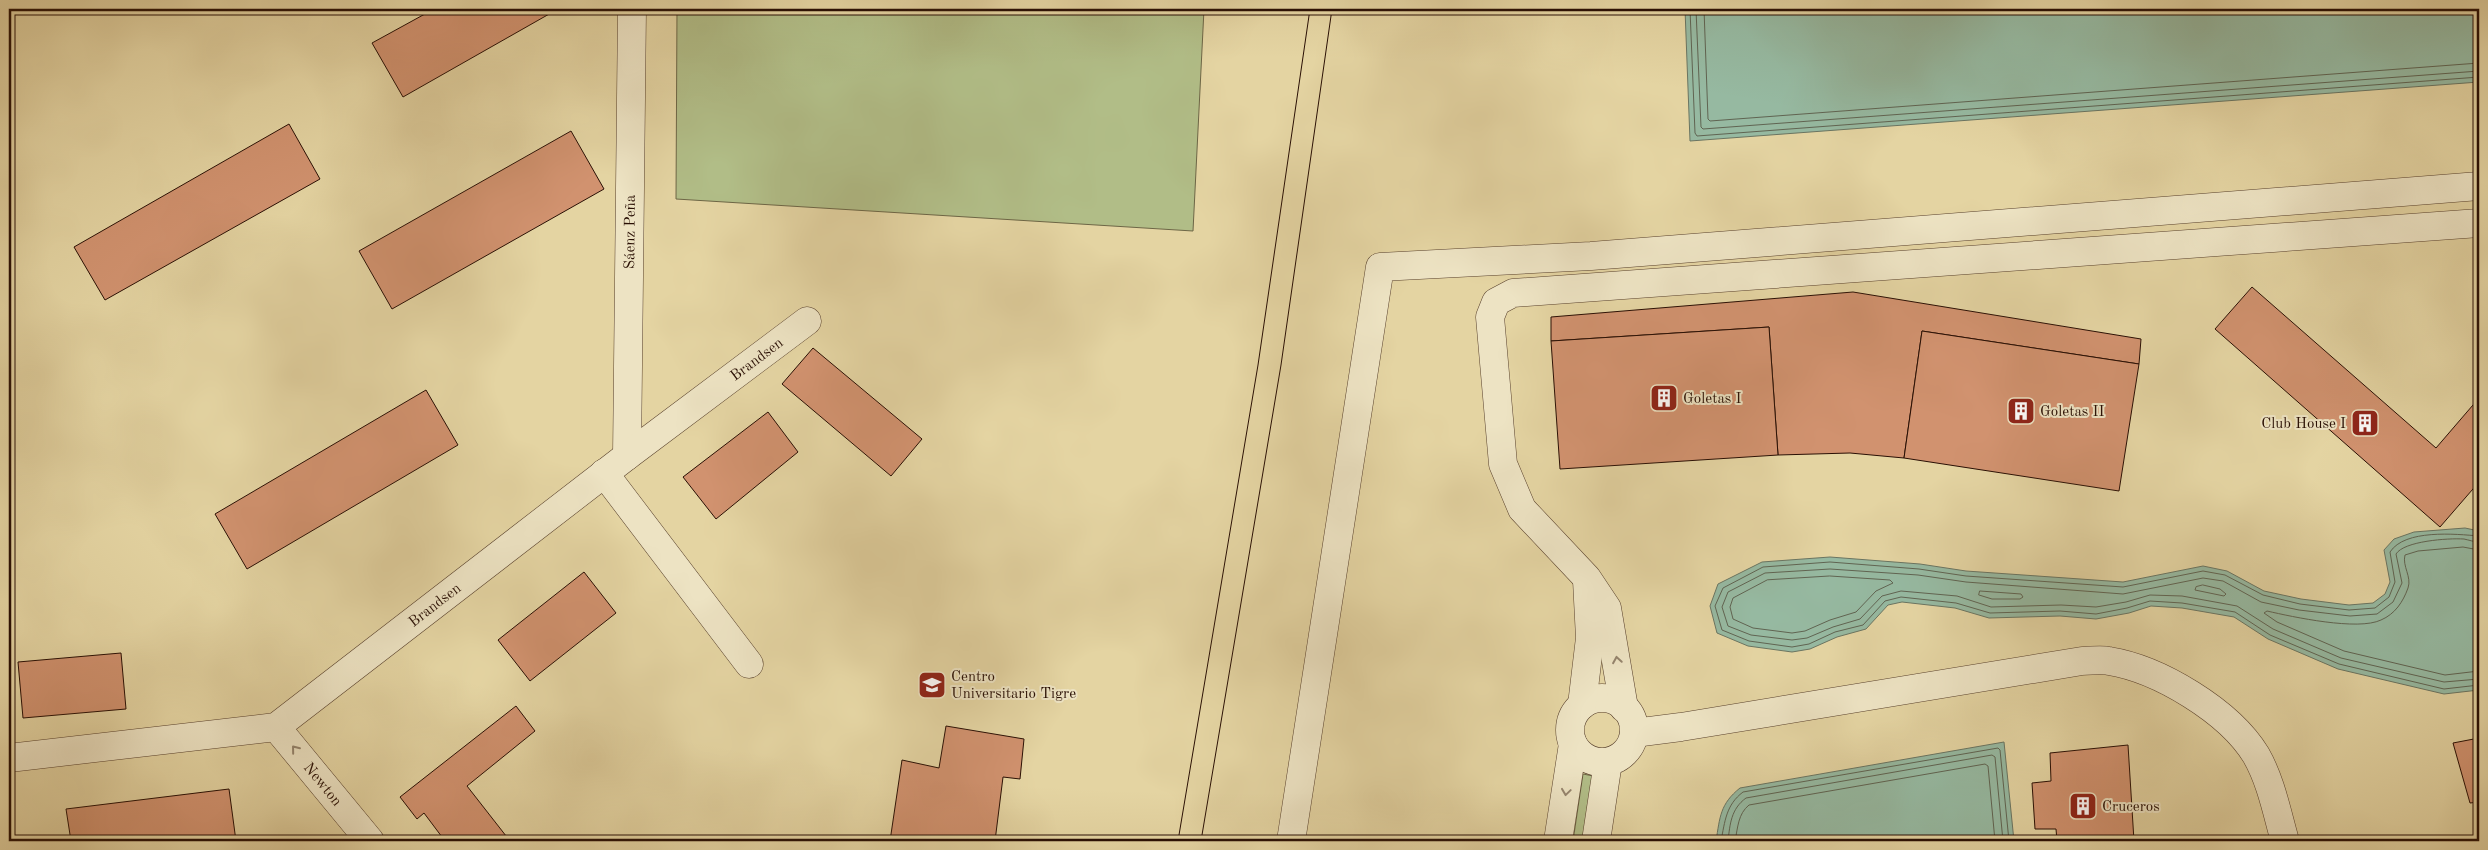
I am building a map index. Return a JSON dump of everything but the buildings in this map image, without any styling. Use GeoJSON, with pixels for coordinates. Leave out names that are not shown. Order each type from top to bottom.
{"type":"FeatureCollection","features":[{"type":"Feature","properties":{"kind":"street","name":"Sáenz Peña"},"geometry":{"type":"LineString","coordinates":[[627,456],[632,9]]}},
{"type":"Feature","properties":{"kind":"street"},"geometry":{"type":"LineString","coordinates":[[1291,841],[1380,267],[1591,256],[2479,186]]}},
{"type":"Feature","properties":{"kind":"street"},"geometry":{"type":"LineString","coordinates":[[1573,744],[1587,759],[1597,762],[1608,762],[1626,752],[1634,733],[1633,722],[1624,708],[1607,608],[1587,578],[1522,509],[1503,464],[1490,316],[1496,302],[1513,293],[2479,223]]}},
{"type":"Feature","properties":{"kind":"street","name":"Brandsen"},"geometry":{"type":"LineString","coordinates":[[276,727],[627,456],[807,321]]}},
{"type":"Feature","properties":{"kind":"street"},"geometry":{"type":"LineString","coordinates":[[604,474],[749,664]]}},
{"type":"Feature","properties":{"kind":"street"},"geometry":{"type":"LineString","coordinates":[[1582,705],[1590,638],[1587,578]]}},
{"type":"Feature","properties":{"kind":"street"},"geometry":{"type":"LineString","coordinates":[[1634,733],[1681,728],[2082,661],[2108,660],[2143,671],[2184,690],[2211,708],[2242,736],[2256,755],[2267,779],[2285,841]]}},
{"type":"Feature","properties":{"kind":"street"},"geometry":{"type":"LineString","coordinates":[[1558,841],[1573,744],[1571,723],[1575,713],[1582,705],[1591,700],[1602,698],[1612,700],[1624,708]]}},
{"type":"Feature","properties":{"kind":"street"},"geometry":{"type":"LineString","coordinates":[[9,758],[276,727]]}},
{"type":"Feature","properties":{"kind":"street","name":"Newton"},"geometry":{"type":"LineString","coordinates":[[276,727],[370,841]]}},
{"type":"Feature","properties":{"kind":"street"},"geometry":{"type":"LineString","coordinates":[[1596,841],[1608,762]]}},
{"type":"Feature","properties":{"kind":"shaded area"},"geometry":{"type":"Polygon","coordinates":[[[677,9],[1204,9],[1193,231],[676,199],[677,9]]]}},
{"type":"Feature","properties":{"kind":"shaded area"},"geometry":{"type":"Polygon","coordinates":[[[1583,774],[1593,776],[1583,841],[1573,841],[1583,774]]]}},
{"type":"Feature","properties":{"kind":"water"},"geometry":{"type":"Polygon","coordinates":[[[1685,9],[2479,9],[2479,82],[1690,141],[1685,9]]]}},
{"type":"Feature","properties":{"kind":"water"},"geometry":{"type":"Polygon","coordinates":[[[2465,528],[2479,531],[2479,690],[2444,694],[2338,669],[2268,639],[2234,617],[2182,608],[2151,606],[2129,613],[2096,619],[2060,616],[1989,618],[1955,608],[1902,602],[1888,605],[1866,629],[1837,637],[1810,649],[1792,652],[1748,646],[1717,633],[1710,606],[1718,584],[1762,562],[1830,557],[1920,564],[1966,571],[2123,582],[2203,566],[2227,571],[2264,591],[2301,599],[2349,605],[2373,603],[2385,594],[2390,582],[2384,550],[2394,539],[2414,532],[2465,528]]]}},
{"type":"Feature","properties":{"kind":"water"},"geometry":{"type":"Polygon","coordinates":[[[2004,742],[2014,841],[1716,841],[1720,818],[1725,805],[1740,788],[2004,742]]]}},
{"type":"Feature","properties":{"kind":"tram line"},"geometry":{"type":"LineString","coordinates":[[1178,841],[1258,365],[1310,9]]}},
{"type":"Feature","properties":{"kind":"tram line"},"geometry":{"type":"LineString","coordinates":[[1201,841],[1281,365],[1332,9]]}},
{"type":"Feature","properties":{"kind":"place","name":"Goletas I"},"geometry":{"type":"Point","coordinates":[1664,398]}},
{"type":"Feature","properties":{"kind":"place","name":"Goletas II"},"geometry":{"type":"Point","coordinates":[2021,411]}},
{"type":"Feature","properties":{"kind":"place","name":"Club House I"},"geometry":{"type":"Point","coordinates":[2365,423]}},
{"type":"Feature","properties":{"kind":"place","name":"Centro Universitario Tigre"},"geometry":{"type":"Point","coordinates":[932,685]}},
{"type":"Feature","properties":{"kind":"place","name":"Cruceros"},"geometry":{"type":"Point","coordinates":[2083,806]}}]}
